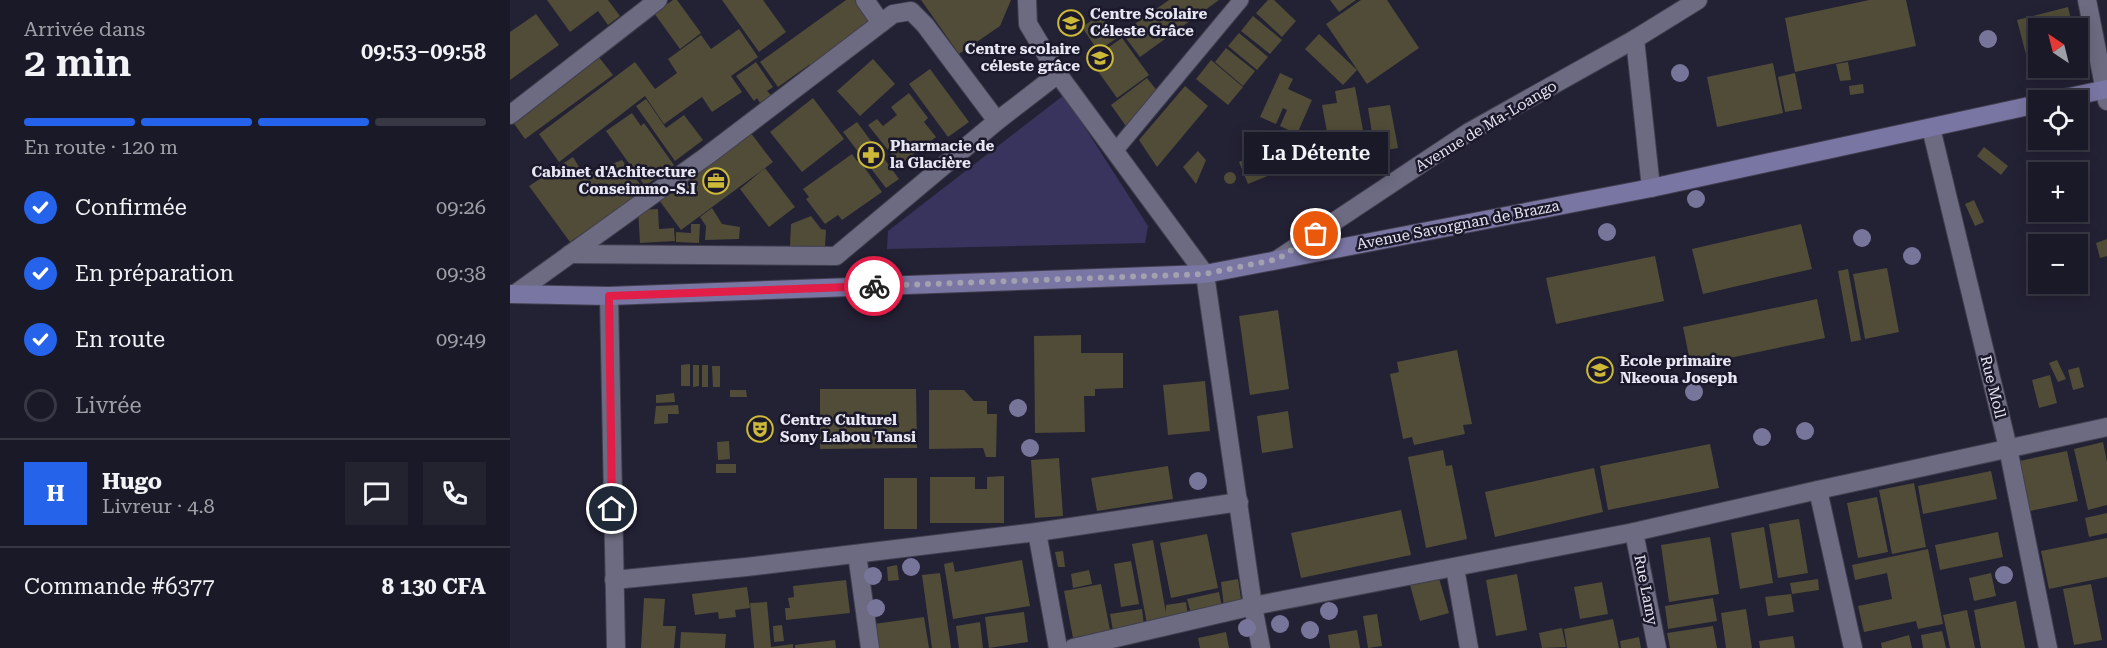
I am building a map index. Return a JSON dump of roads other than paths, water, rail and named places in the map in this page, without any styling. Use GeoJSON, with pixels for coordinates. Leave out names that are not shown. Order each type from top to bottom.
{"type":"FeatureCollection","features":[{"type":"Feature","properties":{"kind":"main road"},"geometry":{"type":"LineString","coordinates":[[2088,95],[2106,93]]}},
{"type":"Feature","properties":{"kind":"main road","name":"Avenue Savorgnan de Brazza"},"geometry":{"type":"LineString","coordinates":[[512,294],[609,296],[1205,274],[1651,188],[2028,106]]}},
{"type":"Feature","properties":{"kind":"street"},"geometry":{"type":"LineString","coordinates":[[510,115],[658,0]]}},
{"type":"Feature","properties":{"kind":"street"},"geometry":{"type":"LineString","coordinates":[[865,0],[881,23]]}},
{"type":"Feature","properties":{"kind":"street"},"geometry":{"type":"LineString","coordinates":[[1027,0],[1028,24],[1058,74],[1205,274],[1261,648]]}},
{"type":"Feature","properties":{"kind":"street","name":"Avenue de Ma-Loango"},"geometry":{"type":"LineString","coordinates":[[1278,259],[1469,132],[1635,39],[1698,0]]}},
{"type":"Feature","properties":{"kind":"street"},"geometry":{"type":"LineString","coordinates":[[2087,0],[2106,93]]}},
{"type":"Feature","properties":{"kind":"street"},"geometry":{"type":"LineString","coordinates":[[512,294],[708,156],[893,14],[911,11],[925,25],[997,122]]}},
{"type":"Feature","properties":{"kind":"street"},"geometry":{"type":"LineString","coordinates":[[1635,39],[1651,188]]}},
{"type":"Feature","properties":{"kind":"street"},"geometry":{"type":"LineString","coordinates":[[570,254],[836,256],[1058,74]]}},
{"type":"Feature","properties":{"kind":"street","name":"Rue Moll"},"geometry":{"type":"LineString","coordinates":[[1931,128],[2008,448],[2048,648]]}},
{"type":"Feature","properties":{"kind":"street"},"geometry":{"type":"LineString","coordinates":[[609,296],[616,648]]}},
{"type":"Feature","properties":{"kind":"street"},"geometry":{"type":"LineString","coordinates":[[1073,648],[1253,606],[1634,532],[2107,427]]}},
{"type":"Feature","properties":{"kind":"street"},"geometry":{"type":"LineString","coordinates":[[1818,490],[1853,648]]}},
{"type":"Feature","properties":{"kind":"street"},"geometry":{"type":"LineString","coordinates":[[614,580],[1037,532],[1239,502]]}},
{"type":"Feature","properties":{"kind":"street"},"geometry":{"type":"LineString","coordinates":[[1037,532],[1058,648]]}},
{"type":"Feature","properties":{"kind":"street","name":"Rue Lamy"},"geometry":{"type":"LineString","coordinates":[[1634,532],[1657,648]]}},
{"type":"Feature","properties":{"kind":"street"},"geometry":{"type":"LineString","coordinates":[[857,554],[870,648]]}},
{"type":"Feature","properties":{"kind":"street"},"geometry":{"type":"LineString","coordinates":[[1455,568],[1469,648]]}},
{"type":"Feature","properties":{"kind":"lane"},"geometry":{"type":"LineString","coordinates":[[1116,150],[1241,0]]}},
{"type":"Feature","properties":{"kind":"place","name":"Centre Scolaire Céleste Grâce"},"geometry":{"type":"Point","coordinates":[1071,23]}},
{"type":"Feature","properties":{"kind":"place","name":"Centre scolaire céleste grâce"},"geometry":{"type":"Point","coordinates":[1100,58]}},
{"type":"Feature","properties":{"kind":"place","name":"Pharmacie de la Glacière"},"geometry":{"type":"Point","coordinates":[871,155]}},
{"type":"Feature","properties":{"kind":"place","name":"Cabinet d'Achitecture Conseimmo-S.I"},"geometry":{"type":"Point","coordinates":[716,181]}},
{"type":"Feature","properties":{"kind":"place","name":"La Détente"},"geometry":{"type":"Point","coordinates":[1316,234]}},
{"type":"Feature","properties":{"kind":"place","name":"Ecole primaire Nkeoua Joseph"},"geometry":{"type":"Point","coordinates":[1600,370]}},
{"type":"Feature","properties":{"kind":"place","name":"Centre Culturel Sony Labou Tansi"},"geometry":{"type":"Point","coordinates":[760,429]}}]}
